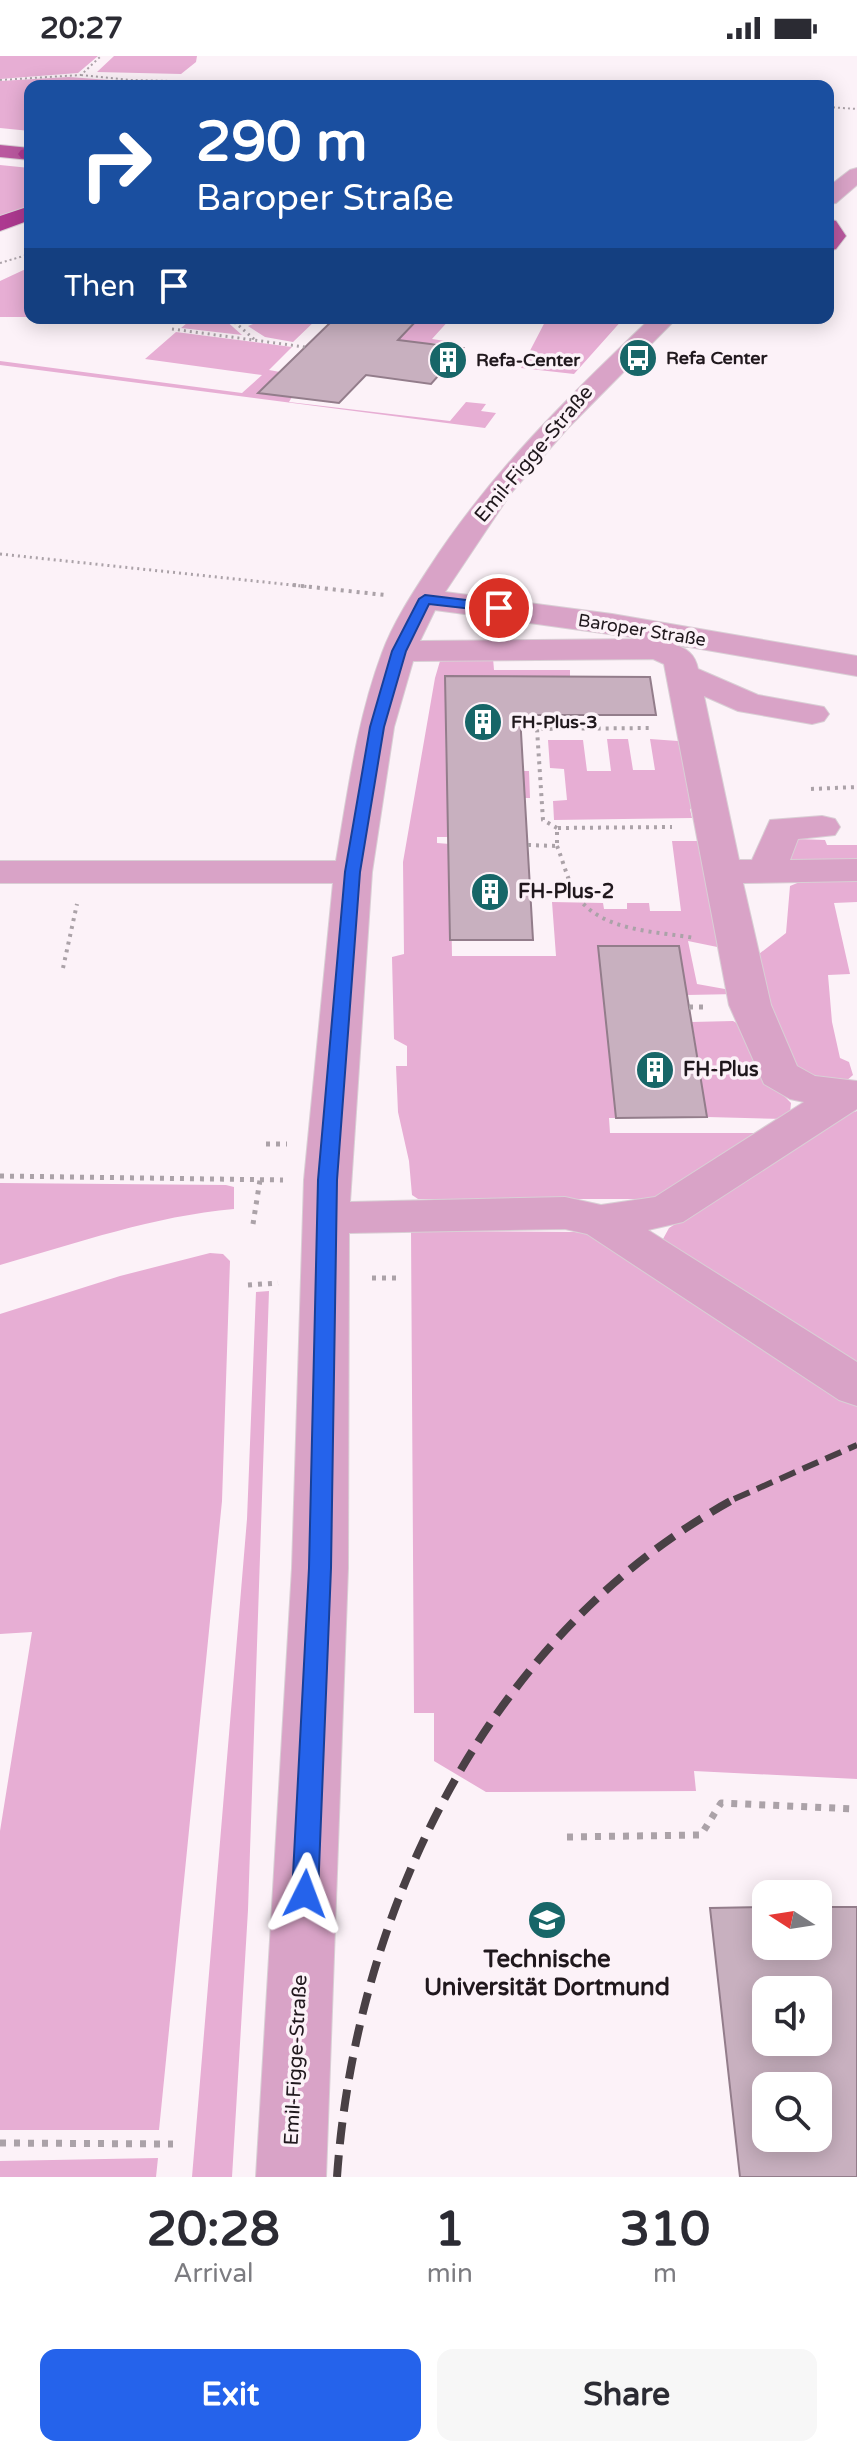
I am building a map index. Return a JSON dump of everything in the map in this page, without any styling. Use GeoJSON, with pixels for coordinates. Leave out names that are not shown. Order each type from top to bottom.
{"type":"FeatureCollection","features":[{"type":"Feature","properties":{"kind":"highway"},"geometry":{"type":"LineString","coordinates":[[0,224],[24,215]]}},
{"type":"Feature","properties":{"kind":"highway"},"geometry":{"type":"LineString","coordinates":[[0,239],[24,230]]}},
{"type":"Feature","properties":{"kind":"main road"},"geometry":{"type":"LineString","coordinates":[[0,141],[24,149]]}},
{"type":"Feature","properties":{"kind":"main road"},"geometry":{"type":"LineString","coordinates":[[0,151],[24,151]]}},
{"type":"Feature","properties":{"kind":"street"},"geometry":{"type":"LineString","coordinates":[[834,185],[857,174]]}},
{"type":"Feature","properties":{"kind":"street"},"geometry":{"type":"LineString","coordinates":[[834,193],[857,174]]}},
{"type":"Feature","properties":{"kind":"street","name":"Emil-Figge-Straße"},"geometry":{"type":"LineString","coordinates":[[291,2177],[320,1568],[327,1180],[353,872],[377,727],[399,651],[425,599],[461,542],[510,477],[594,383],[658,324]]}},
{"type":"Feature","properties":{"kind":"street","name":"Baroper Straße"},"geometry":{"type":"LineString","coordinates":[[425,599],[627,627],[857,666]]}},
{"type":"Feature","properties":{"kind":"street"},"geometry":{"type":"LineString","coordinates":[[399,651],[653,649],[673,654],[680,661],[750,1005],[779,1074],[805,1089],[851,1096]]}},
{"type":"Feature","properties":{"kind":"street"},"geometry":{"type":"LineString","coordinates":[[683,675],[750,704],[812,714]]}},
{"type":"Feature","properties":{"kind":"street"},"geometry":{"type":"LineString","coordinates":[[713,827],[822,827]]}},
{"type":"Feature","properties":{"kind":"street"},"geometry":{"type":"LineString","coordinates":[[767,871],[783,828]]}},
{"type":"Feature","properties":{"kind":"street"},"geometry":{"type":"LineString","coordinates":[[722,872],[857,870]]}},
{"type":"Feature","properties":{"kind":"street"},"geometry":{"type":"LineString","coordinates":[[0,872],[353,872]]}},
{"type":"Feature","properties":{"kind":"street"},"geometry":{"type":"LineString","coordinates":[[601,1221],[667,1211],[851,1096]]}},
{"type":"Feature","properties":{"kind":"street"},"geometry":{"type":"LineString","coordinates":[[327,1218],[565,1213],[601,1221],[857,1387]]}},
{"type":"Feature","properties":{"kind":"path"},"geometry":{"type":"LineString","coordinates":[[81,75],[101,56]]}},
{"type":"Feature","properties":{"kind":"path"},"geometry":{"type":"LineString","coordinates":[[0,80],[81,75],[131,80]]}},
{"type":"Feature","properties":{"kind":"path"},"geometry":{"type":"LineString","coordinates":[[834,107],[857,109]]}},
{"type":"Feature","properties":{"kind":"path"},"geometry":{"type":"LineString","coordinates":[[0,263],[24,256]]}},
{"type":"Feature","properties":{"kind":"path"},"geometry":{"type":"LineString","coordinates":[[239,324],[255,340]]}},
{"type":"Feature","properties":{"kind":"path"},"geometry":{"type":"LineString","coordinates":[[172,329],[305,347]]}},
{"type":"Feature","properties":{"kind":"path"},"geometry":{"type":"LineString","coordinates":[[0,554],[425,599]]}},
{"type":"Feature","properties":{"kind":"path"},"geometry":{"type":"LineString","coordinates":[[694,728],[537,729],[543,820],[557,828],[713,827]]}},
{"type":"Feature","properties":{"kind":"path"},"geometry":{"type":"LineString","coordinates":[[557,828],[557,846],[578,897],[593,911],[618,924],[698,939],[736,942]]}},
{"type":"Feature","properties":{"kind":"path"},"geometry":{"type":"LineString","coordinates":[[528,845],[557,846]]}},
{"type":"Feature","properties":{"kind":"path"},"geometry":{"type":"LineString","coordinates":[[63,968],[84,872]]}},
{"type":"Feature","properties":{"kind":"path"},"geometry":{"type":"LineString","coordinates":[[0,1176],[260,1180],[253,1224]]}},
{"type":"Feature","properties":{"kind":"path"},"geometry":{"type":"LineString","coordinates":[[369,1278],[399,1278]]}},
{"type":"Feature","properties":{"kind":"path"},"geometry":{"type":"LineString","coordinates":[[248,1285],[270,1284]]}},
{"type":"Feature","properties":{"kind":"path"},"geometry":{"type":"LineString","coordinates":[[567,1837],[701,1835],[721,1803],[857,1809]]}},
{"type":"Feature","properties":{"kind":"path"},"geometry":{"type":"LineString","coordinates":[[0,2143],[173,2144]]}},
{"type":"Feature","properties":{"kind":"shaded area"},"geometry":{"type":"Polygon","coordinates":[[[0,56],[98,56],[78,73],[0,79],[0,56]]]}},
{"type":"Feature","properties":{"kind":"shaded area"},"geometry":{"type":"Polygon","coordinates":[[[114,56],[197,56],[196,62],[181,74],[97,72],[114,56]]]}},
{"type":"Feature","properties":{"kind":"shaded area"},"geometry":{"type":"Polygon","coordinates":[[[69,77],[109,80],[24,80],[24,130],[0,128],[0,81],[69,77]]]}},
{"type":"Feature","properties":{"kind":"shaded area"},"geometry":{"type":"Polygon","coordinates":[[[0,165],[24,167],[24,210],[0,219],[0,165]]]}},
{"type":"Feature","properties":{"kind":"shaded area"},"geometry":{"type":"Polygon","coordinates":[[[24,270],[24,317],[0,317],[0,281],[24,270]]]}},
{"type":"Feature","properties":{"kind":"shaded area"},"geometry":{"type":"Polygon","coordinates":[[[186,324],[230,324],[242,335],[181,328],[186,324]]]}},
{"type":"Feature","properties":{"kind":"shaded area"},"geometry":{"type":"Polygon","coordinates":[[[312,324],[293,342],[265,337],[248,326],[312,324]]]}},
{"type":"Feature","properties":{"kind":"shaded area"},"geometry":{"type":"Polygon","coordinates":[[[413,324],[446,324],[432,339],[452,342],[393,346],[413,324]]]}},
{"type":"Feature","properties":{"kind":"shaded area"},"geometry":{"type":"Polygon","coordinates":[[[544,324],[619,324],[574,374],[521,368],[544,324]]]}},
{"type":"Feature","properties":{"kind":"shaded area"},"geometry":{"type":"Polygon","coordinates":[[[176,332],[292,347],[269,370],[280,372],[258,392],[292,397],[289,402],[450,421],[466,402],[486,404],[481,411],[496,413],[485,428],[0,365],[0,361],[242,393],[262,375],[145,359],[176,332]]]}},
{"type":"Feature","properties":{"kind":"shaded area"},"geometry":{"type":"Polygon","coordinates":[[[493,658],[494,670],[570,670],[570,676],[445,677],[446,771],[529,771],[530,798],[449,798],[450,837],[437,837],[437,843],[450,844],[452,956],[556,956],[552,902],[603,903],[604,909],[627,909],[627,903],[649,903],[650,911],[681,911],[672,841],[701,841],[727,949],[688,941],[697,984],[736,991],[737,994],[687,995],[679,946],[598,946],[616,1118],[609,1118],[610,1133],[764,1133],[664,1196],[648,1199],[418,1199],[412,1195],[409,1161],[398,1112],[396,1066],[407,1066],[407,1046],[394,1039],[392,957],[404,954],[403,862],[435,678],[440,661],[493,658]]]}},
{"type":"Feature","properties":{"kind":"shaded area"},"geometry":{"type":"Polygon","coordinates":[[[607,739],[628,739],[633,770],[655,770],[650,739],[678,741],[694,808],[690,809],[692,818],[554,820],[553,801],[567,800],[564,769],[550,768],[548,740],[583,740],[587,771],[611,771],[607,739]]]}},
{"type":"Feature","properties":{"kind":"shaded area"},"geometry":{"type":"Polygon","coordinates":[[[797,839],[825,840],[827,845],[857,845],[857,863],[801,863],[789,858],[797,839]]]}},
{"type":"Feature","properties":{"kind":"shaded area"},"geometry":{"type":"Polygon","coordinates":[[[802,881],[857,881],[857,902],[834,903],[850,974],[828,975],[832,1022],[840,1058],[849,1062],[853,1075],[845,1082],[817,1079],[794,1069],[750,961],[786,933],[790,886],[802,881]]]}},
{"type":"Feature","properties":{"kind":"shaded area"},"geometry":{"type":"Polygon","coordinates":[[[733,1021],[742,1026],[757,1068],[791,1103],[790,1113],[785,1119],[707,1117],[692,1022],[733,1021]]]}},
{"type":"Feature","properties":{"kind":"shaded area"},"geometry":{"type":"Polygon","coordinates":[[[857,1111],[857,1374],[667,1249],[663,1239],[669,1228],[844,1115],[857,1111]]]}},
{"type":"Feature","properties":{"kind":"shaded area"},"geometry":{"type":"Polygon","coordinates":[[[0,1183],[226,1185],[234,1187],[234,1209],[145,1224],[0,1265],[0,1183]]]}},
{"type":"Feature","properties":{"kind":"shaded area"},"geometry":{"type":"Polygon","coordinates":[[[411,1231],[575,1232],[597,1235],[857,1406],[857,1779],[694,1771],[696,1791],[486,1792],[434,1761],[434,1713],[414,1713],[411,1231]]]}},
{"type":"Feature","properties":{"kind":"shaded area"},"geometry":{"type":"Polygon","coordinates":[[[210,1253],[223,1254],[230,1261],[222,1501],[159,2130],[0,2130],[0,1831],[32,1632],[0,1634],[0,1314],[120,1276],[210,1253]]]}},
{"type":"Feature","properties":{"kind":"shaded area"},"geometry":{"type":"Polygon","coordinates":[[[269,1291],[248,1910],[232,2177],[192,2177],[247,1519],[256,1292],[269,1291]]]}},
{"type":"Feature","properties":{"kind":"shaded area"},"geometry":{"type":"Polygon","coordinates":[[[158,2158],[156,2177],[0,2177],[0,2161],[158,2158]]]}},
{"type":"Feature","properties":{"kind":"building","name":"Refa-Center"},"geometry":{"type":"Polygon","coordinates":[[[329,324],[413,324],[398,340],[463,348],[431,384],[366,375],[339,403],[258,393],[329,324]]]}},
{"type":"Feature","properties":{"kind":"building"},"geometry":{"type":"Polygon","coordinates":[[[445,676],[650,677],[656,715],[520,715],[533,940],[450,940],[445,676]]]}},
{"type":"Feature","properties":{"kind":"building","name":"FH-Plus"},"geometry":{"type":"Polygon","coordinates":[[[598,946],[679,946],[707,1117],[616,1118],[598,946]]]}},
{"type":"Feature","properties":{"kind":"building"},"geometry":{"type":"Polygon","coordinates":[[[752,1907],[752,1960],[832,1960],[832,1907],[857,1907],[857,2177],[740,2177],[710,1908],[752,1907]]]}},
{"type":"Feature","properties":{"kind":"railway"},"geometry":{"type":"LineString","coordinates":[[737,1498],[857,1445]]}},
{"type":"Feature","properties":{"kind":"railway"},"geometry":{"type":"LineString","coordinates":[[337,2177],[350,2075],[373,1975],[407,1877],[452,1784],[508,1698],[574,1621],[651,1553],[737,1498]]}},
{"type":"Feature","properties":{"kind":"place","name":"Refa Center"},"geometry":{"type":"Point","coordinates":[638,358]}},
{"type":"Feature","properties":{"kind":"place","name":"Refa-Center"},"geometry":{"type":"Point","coordinates":[448,360]}},
{"type":"Feature","properties":{"kind":"place","name":"FH-Plus-3"},"geometry":{"type":"Point","coordinates":[483,722]}},
{"type":"Feature","properties":{"kind":"place","name":"FH-Plus-2"},"geometry":{"type":"Point","coordinates":[490,892]}},
{"type":"Feature","properties":{"kind":"place","name":"FH-Plus"},"geometry":{"type":"Point","coordinates":[655,1070]}},
{"type":"Feature","properties":{"kind":"place","name":"Technische Universität Dortmund"},"geometry":{"type":"Point","coordinates":[547,1920]}},
{"type":"Feature","properties":{"kind":"route"},"geometry":{"type":"LineString","coordinates":[[305,1894],[320,1568],[327,1180],[353,872],[377,727],[399,651],[425,599],[499,608]]}}]}
